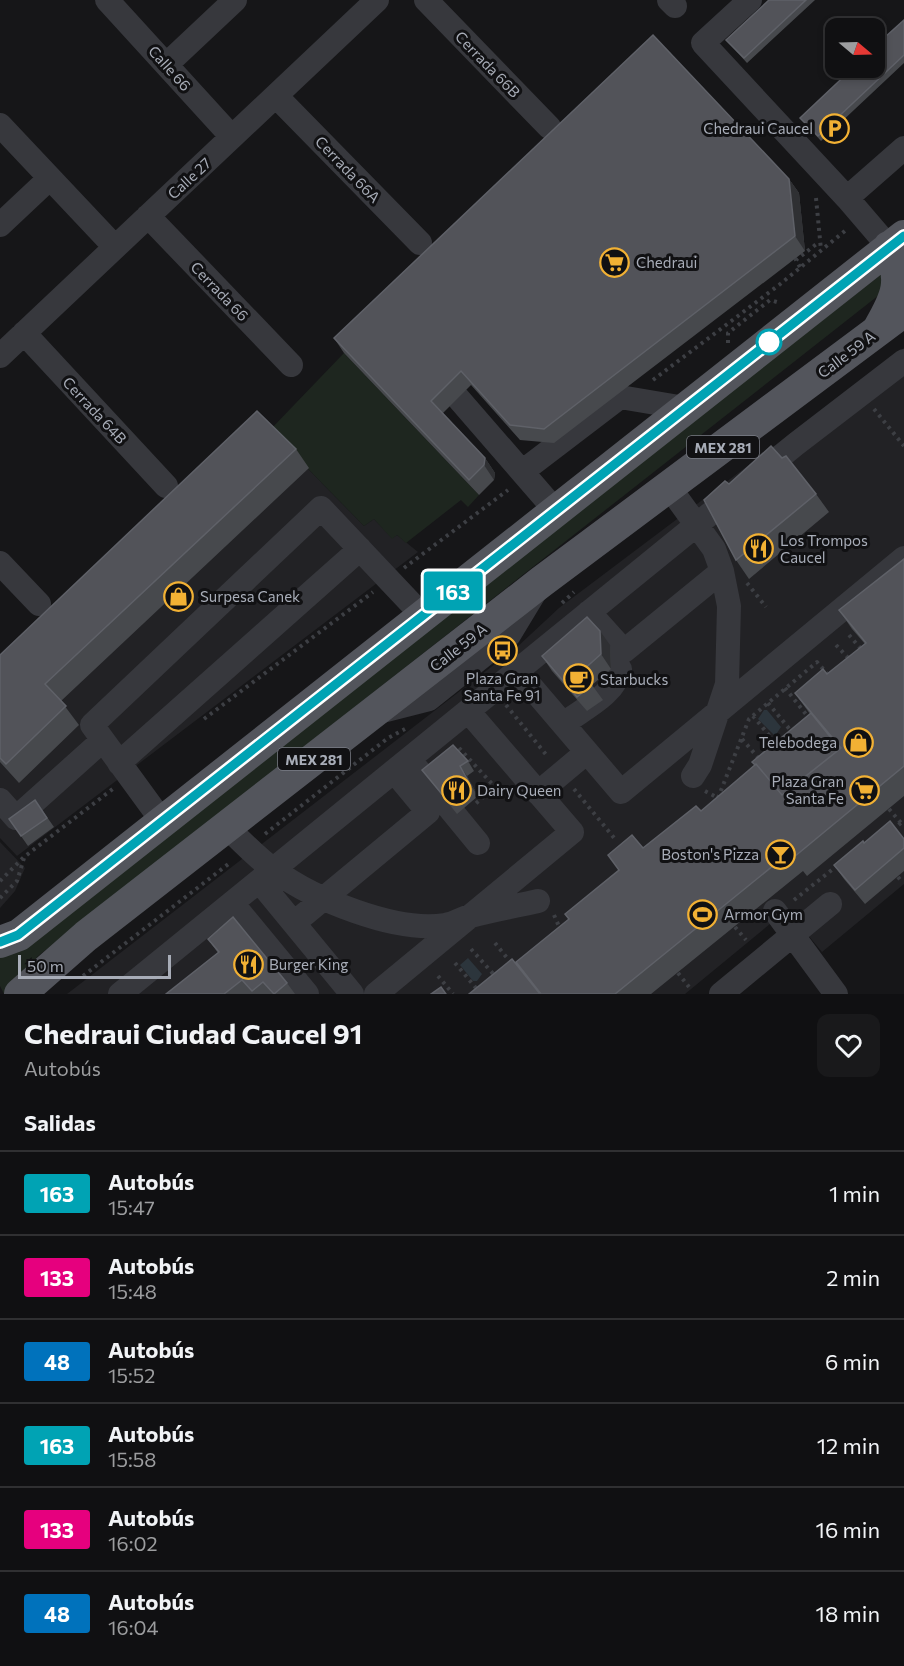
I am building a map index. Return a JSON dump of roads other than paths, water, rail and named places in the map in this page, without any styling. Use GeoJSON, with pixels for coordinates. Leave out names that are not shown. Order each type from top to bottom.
{"type":"FeatureCollection","features":[{"type":"Feature","properties":{"kind":"main road"},"geometry":{"type":"LineString","coordinates":[[877,331],[897,296],[900,280],[897,242]]}},
{"type":"Feature","properties":{"kind":"main road","name":"MEX 281"},"geometry":{"type":"LineString","coordinates":[[0,942],[18,935],[897,242]]}},
{"type":"Feature","properties":{"kind":"main road","name":"Calle 59 A"},"geometry":{"type":"LineString","coordinates":[[20,994],[86,936],[541,582],[904,311]]}},
{"type":"Feature","properties":{"kind":"street","name":"Calle 66"},"geometry":{"type":"LineString","coordinates":[[107,0],[232,137]]}},
{"type":"Feature","properties":{"kind":"street"},"geometry":{"type":"LineString","coordinates":[[166,64],[235,0]]}},
{"type":"Feature","properties":{"kind":"street","name":"Calle 27"},"geometry":{"type":"LineString","coordinates":[[0,356],[377,0]]}},
{"type":"Feature","properties":{"kind":"street","name":"Cerrada 66B"},"geometry":{"type":"LineString","coordinates":[[426,0],[549,127]]}},
{"type":"Feature","properties":{"kind":"street"},"geometry":{"type":"LineString","coordinates":[[750,0],[703,43],[847,198],[897,242]]}},
{"type":"Feature","properties":{"kind":"street","name":"Cerrada 66A"},"geometry":{"type":"LineString","coordinates":[[276,96],[420,243]]}},
{"type":"Feature","properties":{"kind":"street"},"geometry":{"type":"LineString","coordinates":[[0,125],[115,247]]}},
{"type":"Feature","properties":{"kind":"street"},"geometry":{"type":"LineString","coordinates":[[847,198],[904,148]]}},
{"type":"Feature","properties":{"kind":"street"},"geometry":{"type":"LineString","coordinates":[[0,225],[50,178]]}},
{"type":"Feature","properties":{"kind":"street","name":"Cerrada 66"},"geometry":{"type":"LineString","coordinates":[[148,216],[291,365]]}},
{"type":"Feature","properties":{"kind":"street","name":"Cerrada 64B"},"geometry":{"type":"LineString","coordinates":[[24,333],[166,486]]}},
{"type":"Feature","properties":{"kind":"street"},"geometry":{"type":"LineString","coordinates":[[120,994],[698,524],[904,362]]}},
{"type":"Feature","properties":{"kind":"street"},"geometry":{"type":"LineString","coordinates":[[525,473],[620,397],[686,408]]}},
{"type":"Feature","properties":{"kind":"street"},"geometry":{"type":"LineString","coordinates":[[458,398],[556,511]]}},
{"type":"Feature","properties":{"kind":"street"},"geometry":{"type":"LineString","coordinates":[[669,487],[733,575],[729,606],[727,684],[700,765],[693,776]]}},
{"type":"Feature","properties":{"kind":"street"},"geometry":{"type":"LineString","coordinates":[[162,821],[119,773],[92,725],[321,508],[423,616]]}},
{"type":"Feature","properties":{"kind":"street"},"geometry":{"type":"LineString","coordinates":[[119,773],[360,549]]}},
{"type":"Feature","properties":{"kind":"street"},"geometry":{"type":"LineString","coordinates":[[517,670],[621,792],[904,558]]}},
{"type":"Feature","properties":{"kind":"street"},"geometry":{"type":"LineString","coordinates":[[0,563],[39,604]]}},
{"type":"Feature","properties":{"kind":"street"},"geometry":{"type":"LineString","coordinates":[[584,616],[624,651],[733,575]]}},
{"type":"Feature","properties":{"kind":"street"},"geometry":{"type":"LineString","coordinates":[[563,724],[611,689],[619,679],[620,669],[584,616]]}},
{"type":"Feature","properties":{"kind":"street"},"geometry":{"type":"LineString","coordinates":[[376,994],[572,832],[468,711]]}},
{"type":"Feature","properties":{"kind":"street"},"geometry":{"type":"LineString","coordinates":[[0,800],[16,818],[102,740]]}},
{"type":"Feature","properties":{"kind":"street"},"geometry":{"type":"LineString","coordinates":[[538,793],[587,752]]}},
{"type":"Feature","properties":{"kind":"street"},"geometry":{"type":"LineString","coordinates":[[401,765],[478,843]]}},
{"type":"Feature","properties":{"kind":"street"},"geometry":{"type":"LineString","coordinates":[[294,923],[428,812],[401,765]]}},
{"type":"Feature","properties":{"kind":"street"},"geometry":{"type":"LineString","coordinates":[[226,827],[266,875],[294,923],[352,994]]}},
{"type":"Feature","properties":{"kind":"street"},"geometry":{"type":"LineString","coordinates":[[266,875],[384,920],[419,925],[446,925],[470,916],[545,906]]}},
{"type":"Feature","properties":{"kind":"street"},"geometry":{"type":"LineString","coordinates":[[232,903],[308,994]]}},
{"type":"Feature","properties":{"kind":"street"},"geometry":{"type":"LineString","coordinates":[[721,994],[830,904]]}},
{"type":"Feature","properties":{"kind":"street"},"geometry":{"type":"LineString","coordinates":[[775,911],[791,936],[836,994]]}},
{"type":"Feature","properties":{"kind":"place","name":"Chedraui Caucel"},"geometry":{"type":"Point","coordinates":[834,128]}},
{"type":"Feature","properties":{"kind":"place","name":"Chedraui"},"geometry":{"type":"Point","coordinates":[615,262]}},
{"type":"Feature","properties":{"kind":"place","name":"Los Trompos Caucel"},"geometry":{"type":"Point","coordinates":[759,549]}},
{"type":"Feature","properties":{"kind":"place","name":"Surpesa Canek"},"geometry":{"type":"Point","coordinates":[179,596]}},
{"type":"Feature","properties":{"kind":"place","name":"Plaza Gran Santa Fe 91"},"geometry":{"type":"Point","coordinates":[502,651]}},
{"type":"Feature","properties":{"kind":"place","name":"Starbucks"},"geometry":{"type":"Point","coordinates":[579,679]}},
{"type":"Feature","properties":{"kind":"place","name":"Telebodega"},"geometry":{"type":"Point","coordinates":[858,742]}},
{"type":"Feature","properties":{"kind":"place","name":"Dairy Queen"},"geometry":{"type":"Point","coordinates":[456,790]}},
{"type":"Feature","properties":{"kind":"place","name":"Plaza Gran Santa Fe"},"geometry":{"type":"Point","coordinates":[865,790]}},
{"type":"Feature","properties":{"kind":"place","name":"Boston's Pizza"},"geometry":{"type":"Point","coordinates":[780,854]}},
{"type":"Feature","properties":{"kind":"place","name":"Armor Gym"},"geometry":{"type":"Point","coordinates":[703,914]}},
{"type":"Feature","properties":{"kind":"place","name":"Burger King"},"geometry":{"type":"Point","coordinates":[248,964]}}]}
